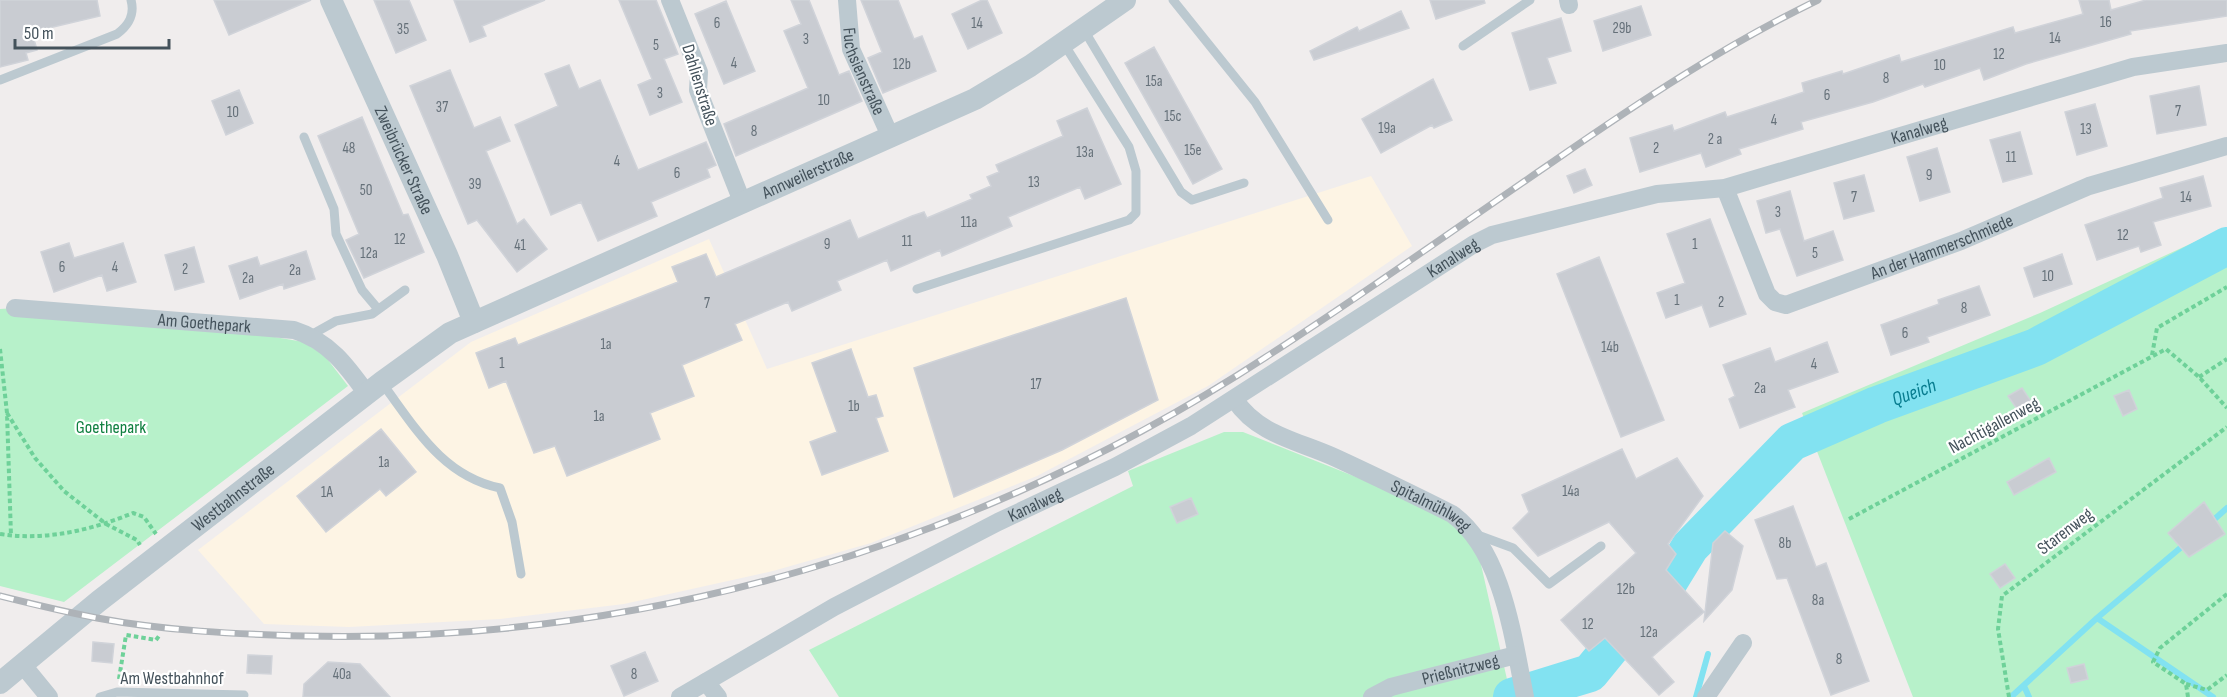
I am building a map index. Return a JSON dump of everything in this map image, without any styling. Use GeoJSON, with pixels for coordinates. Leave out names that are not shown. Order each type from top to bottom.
{"type":"FeatureCollection","features":[{"type":"Feature","properties":{"kind":"street","name":"Zweibrücker Straße"},"geometry":{"type":"LineString","coordinates":[[331,0],[447,255],[474,322]]}},
{"type":"Feature","properties":{"kind":"street","name":"Dahlienstraße"},"geometry":{"type":"LineString","coordinates":[[670,0],[699,72],[698,90],[742,204]]}},
{"type":"Feature","properties":{"kind":"street","name":"Fuchsienstraße"},"geometry":{"type":"LineString","coordinates":[[847,0],[851,49],[891,138]]}},
{"type":"Feature","properties":{"kind":"street","name":"Annweilerstraße"},"geometry":{"type":"LineString","coordinates":[[474,322],[975,99],[1064,44],[1125,0]]}},
{"type":"Feature","properties":{"kind":"street","name":"Kanalweg"},"geometry":{"type":"LineString","coordinates":[[680,697],[752,654],[915,564],[1124,462],[1235,400],[1417,278],[1492,235],[1657,194],[1725,188],[2133,67],[2227,53]]}},
{"type":"Feature","properties":{"kind":"street","name":"An der Hammerschmiede"},"geometry":{"type":"LineString","coordinates":[[1725,188],[1767,294],[1775,302],[1786,305],[1961,240],[2089,186],[2227,146]]}},
{"type":"Feature","properties":{"kind":"street","name":"Am Goethepark"},"geometry":{"type":"LineString","coordinates":[[15,308],[294,330],[311,335],[374,388]]}},
{"type":"Feature","properties":{"kind":"street","name":"Westbahnstraße"},"geometry":{"type":"LineString","coordinates":[[0,683],[158,555],[374,388],[432,345],[474,322]]}},
{"type":"Feature","properties":{"kind":"street","name":"Spitalmühlweg"},"geometry":{"type":"LineString","coordinates":[[1235,400],[1248,417],[1268,431],[1334,457],[1452,513],[1475,534],[1490,559],[1525,697]]}},
{"type":"Feature","properties":{"kind":"street"},"geometry":{"type":"LineString","coordinates":[[1706,697],[1743,643]]}},
{"type":"Feature","properties":{"kind":"street"},"geometry":{"type":"LineString","coordinates":[[22,664],[49,697]]}},
{"type":"Feature","properties":{"kind":"street","name":"Prießnitzweg"},"geometry":{"type":"LineString","coordinates":[[1372,697],[1391,687],[1518,664]]}},
{"type":"Feature","properties":{"kind":"street"},"geometry":{"type":"LineString","coordinates":[[706,682],[718,697]]}},
{"type":"Feature","properties":{"kind":"lane"},"geometry":{"type":"LineString","coordinates":[[0,80],[117,34],[128,26],[134,10],[131,0]]}},
{"type":"Feature","properties":{"kind":"lane"},"geometry":{"type":"LineString","coordinates":[[1173,0],[1255,102],[1328,220]]}},
{"type":"Feature","properties":{"kind":"lane"},"geometry":{"type":"LineString","coordinates":[[1463,46],[1530,0]]}},
{"type":"Feature","properties":{"kind":"lane"},"geometry":{"type":"LineString","coordinates":[[1084,30],[1181,192],[1192,200],[1244,183]]}},
{"type":"Feature","properties":{"kind":"lane"},"geometry":{"type":"LineString","coordinates":[[917,289],[1129,220],[1136,213],[1136,171],[1129,147],[1064,44]]}},
{"type":"Feature","properties":{"kind":"lane"},"geometry":{"type":"LineString","coordinates":[[304,137],[334,209],[336,234],[362,290],[378,309]]}},
{"type":"Feature","properties":{"kind":"lane"},"geometry":{"type":"LineString","coordinates":[[311,335],[336,321],[372,314],[405,290]]}},
{"type":"Feature","properties":{"kind":"lane"},"geometry":{"type":"LineString","coordinates":[[374,388],[442,460],[467,478],[500,488],[512,522],[521,574]]}},
{"type":"Feature","properties":{"kind":"lane"},"geometry":{"type":"LineString","coordinates":[[1475,534],[1513,548],[1550,584],[1601,546]]}},
{"type":"Feature","properties":{"kind":"lane","name":"Am Westbahnhof"},"geometry":{"type":"LineString","coordinates":[[100,697],[117,692],[244,695]]}},
{"type":"Feature","properties":{"kind":"path"},"geometry":{"type":"LineString","coordinates":[[2152,356],[2157,328],[2227,287]]}},
{"type":"Feature","properties":{"kind":"path"},"geometry":{"type":"LineString","coordinates":[[0,349],[8,413],[11,536]]}},
{"type":"Feature","properties":{"kind":"path"},"geometry":{"type":"LineString","coordinates":[[2152,356],[2166,349],[2199,377],[2227,408]]}},
{"type":"Feature","properties":{"kind":"path","name":"Nachtigallenweg"},"geometry":{"type":"LineString","coordinates":[[1849,519],[2152,356]]}},
{"type":"Feature","properties":{"kind":"path"},"geometry":{"type":"LineString","coordinates":[[2199,377],[2227,359]]}},
{"type":"Feature","properties":{"kind":"path"},"geometry":{"type":"LineString","coordinates":[[8,413],[42,466],[64,491],[106,524],[137,540],[158,555]]}},
{"type":"Feature","properties":{"kind":"path","name":"Starenweg"},"geometry":{"type":"LineString","coordinates":[[2010,697],[1998,629],[2002,596],[2227,427]]}},
{"type":"Feature","properties":{"kind":"path"},"geometry":{"type":"LineString","coordinates":[[0,534],[11,536],[64,535],[139,513],[158,555]]}},
{"type":"Feature","properties":{"kind":"path"},"geometry":{"type":"LineString","coordinates":[[2227,594],[2160,648],[2153,662],[2187,684],[2207,690],[2227,675]]}},
{"type":"Feature","properties":{"kind":"path"},"geometry":{"type":"LineString","coordinates":[[121,664],[126,635],[156,640],[159,636]]}},
{"type":"Feature","properties":{"kind":"path"},"geometry":{"type":"LineString","coordinates":[[2187,684],[2188,697]]}},
{"type":"Feature","properties":{"kind":"shaded area"},"geometry":{"type":"Polygon","coordinates":[[[1371,176],[1412,246],[1208,386],[1037,476],[871,543],[773,571],[624,604],[500,619],[349,627],[264,624],[198,550],[471,342],[709,239],[767,369],[1371,176]]]}},
{"type":"Feature","properties":{"kind":"green space"},"geometry":{"type":"Polygon","coordinates":[[[2227,227],[2227,697],[1913,697],[1802,413],[2040,313],[2227,227]]]}},
{"type":"Feature","properties":{"kind":"green space","name":"Goethepark"},"geometry":{"type":"Polygon","coordinates":[[[15,308],[191,323],[304,342],[325,356],[348,386],[64,602],[0,586],[0,309],[15,308]]]}},
{"type":"Feature","properties":{"kind":"green space"},"geometry":{"type":"Polygon","coordinates":[[[1224,432],[1243,432],[1404,496],[1462,525],[1480,560],[1511,697],[839,697],[809,650],[1133,486],[1128,471],[1224,432]]]}},
{"type":"Feature","properties":{"kind":"building"},"geometry":{"type":"Polygon","coordinates":[[[0,0],[97,0],[100,16],[32,32],[37,50],[26,53],[28,60],[0,67],[0,0]]]}},
{"type":"Feature","properties":{"kind":"building"},"geometry":{"type":"Polygon","coordinates":[[[214,0],[311,0],[229,35],[214,0]]]}},
{"type":"Feature","properties":{"kind":"building"},"geometry":{"type":"Polygon","coordinates":[[[374,0],[409,0],[426,40],[396,53],[374,0]]]}},
{"type":"Feature","properties":{"kind":"building"},"geometry":{"type":"Polygon","coordinates":[[[454,0],[545,0],[482,26],[486,36],[470,42],[454,0]]]}},
{"type":"Feature","properties":{"kind":"building"},"geometry":{"type":"Polygon","coordinates":[[[619,0],[656,0],[678,54],[664,59],[682,102],[650,115],[638,85],[652,79],[619,0]]]}},
{"type":"Feature","properties":{"kind":"building"},"geometry":{"type":"Polygon","coordinates":[[[791,0],[809,0],[839,75],[849,71],[862,101],[736,156],[724,124],[808,88],[784,31],[801,24],[791,0]]]}},
{"type":"Feature","properties":{"kind":"building"},"geometry":{"type":"Polygon","coordinates":[[[861,0],[898,0],[914,39],[922,36],[936,71],[883,93],[868,58],[882,52],[861,0]]]}},
{"type":"Feature","properties":{"kind":"building"},"geometry":{"type":"Polygon","coordinates":[[[982,0],[987,0],[1002,33],[968,49],[952,14],[982,0]]]}},
{"type":"Feature","properties":{"kind":"building"},"geometry":{"type":"Polygon","coordinates":[[[1430,0],[1484,0],[1485,3],[1436,19],[1430,0]]]}},
{"type":"Feature","properties":{"kind":"building"},"geometry":{"type":"Polygon","coordinates":[[[2079,0],[2109,0],[2111,10],[2146,0],[2227,0],[2227,16],[2130,31],[2131,34],[2026,64],[1984,80],[1980,68],[1925,87],[1923,84],[1873,102],[1801,122],[1803,129],[1739,149],[1741,154],[1706,167],[1701,153],[1640,172],[1630,138],[1672,125],[1674,131],[1725,112],[1727,117],[1804,92],[1802,83],[1842,71],[1843,74],[1899,55],[1901,62],[2013,27],[2015,33],[2083,14],[2079,0]]]}},
{"type":"Feature","properties":{"kind":"building"},"geometry":{"type":"Polygon","coordinates":[[[726,1],[755,71],[724,84],[695,14],[726,1]]]}},
{"type":"Feature","properties":{"kind":"building"},"geometry":{"type":"Polygon","coordinates":[[[1641,6],[1651,35],[1603,51],[1594,21],[1641,6]]]}},
{"type":"Feature","properties":{"kind":"building"},"geometry":{"type":"Polygon","coordinates":[[[1401,11],[1409,28],[1314,60],[1310,51],[1357,27],[1359,31],[1401,11]]]}},
{"type":"Feature","properties":{"kind":"building"},"geometry":{"type":"Polygon","coordinates":[[[1561,18],[1571,51],[1547,58],[1556,83],[1530,90],[1512,33],[1561,18]]]}},
{"type":"Feature","properties":{"kind":"building"},"geometry":{"type":"Polygon","coordinates":[[[1154,47],[1222,169],[1193,184],[1125,63],[1154,47]]]}},
{"type":"Feature","properties":{"kind":"building"},"geometry":{"type":"Polygon","coordinates":[[[569,65],[579,89],[600,80],[638,170],[706,142],[716,165],[707,169],[710,177],[651,202],[657,216],[598,241],[581,202],[551,215],[515,125],[558,106],[545,74],[569,65]]]}},
{"type":"Feature","properties":{"kind":"building"},"geometry":{"type":"Polygon","coordinates":[[[450,70],[474,128],[500,117],[510,141],[486,151],[517,224],[524,219],[547,249],[517,272],[477,220],[468,224],[410,86],[450,70]]]}},
{"type":"Feature","properties":{"kind":"building"},"geometry":{"type":"Polygon","coordinates":[[[1433,79],[1452,120],[1434,128],[1432,125],[1381,153],[1362,119],[1433,79]]]}},
{"type":"Feature","properties":{"kind":"building"},"geometry":{"type":"Polygon","coordinates":[[[2199,86],[2206,125],[2157,134],[2150,96],[2199,86]]]}},
{"type":"Feature","properties":{"kind":"building"},"geometry":{"type":"Polygon","coordinates":[[[239,90],[253,123],[226,135],[212,101],[239,90]]]}},
{"type":"Feature","properties":{"kind":"building"},"geometry":{"type":"Polygon","coordinates":[[[2095,104],[2107,146],[2077,155],[2065,112],[2095,104]]]}},
{"type":"Feature","properties":{"kind":"building"},"geometry":{"type":"Polygon","coordinates":[[[1087,108],[1121,184],[1085,199],[1080,187],[1008,217],[1012,226],[942,256],[940,250],[891,271],[887,260],[837,281],[841,290],[792,311],[788,302],[735,324],[742,340],[682,365],[694,396],[650,413],[660,439],[567,476],[555,446],[534,453],[506,381],[489,388],[476,353],[515,338],[518,345],[678,282],[672,267],[706,254],[716,277],[850,220],[858,239],[924,212],[927,218],[972,199],[970,195],[991,186],[987,177],[999,172],[996,165],[1063,136],[1057,121],[1087,108]]]}},
{"type":"Feature","properties":{"kind":"building"},"geometry":{"type":"Polygon","coordinates":[[[362,117],[403,215],[408,214],[424,252],[364,278],[346,240],[359,234],[318,136],[362,117]]]}},
{"type":"Feature","properties":{"kind":"building"},"geometry":{"type":"Polygon","coordinates":[[[2020,132],[2032,174],[2003,182],[1990,140],[2020,132]]]}},
{"type":"Feature","properties":{"kind":"building"},"geometry":{"type":"Polygon","coordinates":[[[1937,148],[1950,192],[1920,201],[1907,157],[1937,148]]]}},
{"type":"Feature","properties":{"kind":"building"},"geometry":{"type":"Polygon","coordinates":[[[1585,169],[1592,185],[1574,193],[1567,176],[1585,169]]]}},
{"type":"Feature","properties":{"kind":"building"},"geometry":{"type":"Polygon","coordinates":[[[1864,175],[1874,211],[1844,219],[1834,183],[1864,175]]]}},
{"type":"Feature","properties":{"kind":"building"},"geometry":{"type":"Polygon","coordinates":[[[2203,176],[2211,206],[2153,222],[2161,245],[2141,252],[2139,246],[2097,260],[2085,225],[2163,198],[2160,188],[2203,176]]]}},
{"type":"Feature","properties":{"kind":"building"},"geometry":{"type":"Polygon","coordinates":[[[1790,191],[1804,241],[1833,231],[1843,260],[1797,276],[1780,229],[1766,233],[1757,201],[1790,191]]]}},
{"type":"Feature","properties":{"kind":"building"},"geometry":{"type":"Polygon","coordinates":[[[1710,219],[1746,314],[1710,327],[1702,305],[1666,318],[1657,293],[1685,283],[1667,234],[1710,219]]]}},
{"type":"Feature","properties":{"kind":"building"},"geometry":{"type":"Polygon","coordinates":[[[69,243],[74,258],[123,243],[136,282],[107,291],[102,275],[54,292],[41,252],[69,243]]]}},
{"type":"Feature","properties":{"kind":"building"},"geometry":{"type":"Polygon","coordinates":[[[194,247],[204,282],[175,290],[165,255],[194,247]]]}},
{"type":"Feature","properties":{"kind":"building"},"geometry":{"type":"Polygon","coordinates":[[[306,251],[315,279],[284,289],[283,284],[240,299],[229,266],[257,257],[260,266],[306,251]]]}},
{"type":"Feature","properties":{"kind":"building"},"geometry":{"type":"Polygon","coordinates":[[[2062,254],[2072,284],[2034,297],[2024,268],[2062,254]]]}},
{"type":"Feature","properties":{"kind":"building"},"geometry":{"type":"Polygon","coordinates":[[[1599,257],[1664,420],[1621,437],[1557,274],[1599,257]]]}},
{"type":"Feature","properties":{"kind":"building"},"geometry":{"type":"Polygon","coordinates":[[[1979,286],[1990,315],[1927,337],[1929,342],[1891,355],[1881,325],[1939,304],[1938,300],[1979,286]]]}},
{"type":"Feature","properties":{"kind":"building"},"geometry":{"type":"Polygon","coordinates":[[[1126,298],[1158,400],[1062,450],[954,497],[914,368],[1126,298]]]}},
{"type":"Feature","properties":{"kind":"building"},"geometry":{"type":"Polygon","coordinates":[[[1827,342],[1838,372],[1788,390],[1795,407],[1740,428],[1729,399],[1735,396],[1723,365],[1770,348],[1775,362],[1827,342]]]}},
{"type":"Feature","properties":{"kind":"building"},"geometry":{"type":"Polygon","coordinates":[[[851,349],[868,397],[876,395],[883,416],[876,418],[888,451],[822,475],[810,442],[837,432],[812,363],[851,349]]]}},
{"type":"Feature","properties":{"kind":"building"},"geometry":{"type":"Polygon","coordinates":[[[2022,388],[2034,406],[2021,415],[2008,396],[2022,388]]]}},
{"type":"Feature","properties":{"kind":"building"},"geometry":{"type":"Polygon","coordinates":[[[2129,390],[2137,409],[2123,416],[2114,396],[2129,390]]]}},
{"type":"Feature","properties":{"kind":"building"},"geometry":{"type":"Polygon","coordinates":[[[381,429],[416,472],[386,496],[380,489],[326,532],[297,496],[381,429]]]}},
{"type":"Feature","properties":{"kind":"building"},"geometry":{"type":"Polygon","coordinates":[[[1622,449],[1636,479],[1677,458],[1703,496],[1668,544],[1676,554],[1666,570],[1704,612],[1652,657],[1674,682],[1659,695],[1605,638],[1589,651],[1561,620],[1636,553],[1609,522],[1538,556],[1513,528],[1529,512],[1522,495],[1622,449]]]}},
{"type":"Feature","properties":{"kind":"building"},"geometry":{"type":"Polygon","coordinates":[[[2049,458],[2056,472],[2014,495],[2007,482],[2049,458]]]}},
{"type":"Feature","properties":{"kind":"building"},"geometry":{"type":"Polygon","coordinates":[[[1191,498],[1198,514],[1177,523],[1170,507],[1191,498]]]}},
{"type":"Feature","properties":{"kind":"building"},"geometry":{"type":"Polygon","coordinates":[[[2204,502],[2225,534],[2189,557],[2168,533],[2204,502]]]}},
{"type":"Feature","properties":{"kind":"building"},"geometry":{"type":"Polygon","coordinates":[[[1793,506],[1816,567],[1826,563],[1869,681],[1831,695],[1787,578],[1777,579],[1755,520],[1793,506]]]}},
{"type":"Feature","properties":{"kind":"building"},"geometry":{"type":"Polygon","coordinates":[[[1725,531],[1743,546],[1732,590],[1704,621],[1713,543],[1725,531]]]}},
{"type":"Feature","properties":{"kind":"building"},"geometry":{"type":"Polygon","coordinates":[[[2005,564],[2015,578],[2000,588],[1990,574],[2005,564]]]}},
{"type":"Feature","properties":{"kind":"building"},"geometry":{"type":"Polygon","coordinates":[[[93,642],[114,644],[112,663],[92,661],[93,642]]]}},
{"type":"Feature","properties":{"kind":"building"},"geometry":{"type":"Polygon","coordinates":[[[645,652],[658,681],[624,696],[611,666],[645,652]]]}},
{"type":"Feature","properties":{"kind":"building"},"geometry":{"type":"Polygon","coordinates":[[[248,655],[272,656],[271,674],[247,673],[248,655]]]}},
{"type":"Feature","properties":{"kind":"building"},"geometry":{"type":"Polygon","coordinates":[[[328,662],[360,664],[390,697],[303,697],[304,684],[328,662]]]}},
{"type":"Feature","properties":{"kind":"building"},"geometry":{"type":"Polygon","coordinates":[[[2084,664],[2088,679],[2071,683],[2067,668],[2084,664]]]}},
{"type":"Feature","properties":{"kind":"waterway","name":"Queich"},"geometry":{"type":"LineString","coordinates":[[1655,604],[1690,547],[1792,442],[1877,405],[2036,347],[2227,246]]}},
{"type":"Feature","properties":{"kind":"waterway"},"geometry":{"type":"LineString","coordinates":[[2209,524],[2227,508]]}},
{"type":"Feature","properties":{"kind":"waterway"},"geometry":{"type":"LineString","coordinates":[[2097,618],[2185,544]]}},
{"type":"Feature","properties":{"kind":"waterway"},"geometry":{"type":"LineString","coordinates":[[2011,697],[2097,618],[2213,697]]}},
{"type":"Feature","properties":{"kind":"waterway","name":"Queich"},"geometry":{"type":"LineString","coordinates":[[1512,697],[1590,673],[1621,635]]}},
{"type":"Feature","properties":{"kind":"waterway"},"geometry":{"type":"LineString","coordinates":[[1696,697],[1708,654]]}},
{"type":"Feature","properties":{"kind":"waterway"},"geometry":{"type":"LineString","coordinates":[[2024,686],[2029,697]]}},
{"type":"Feature","properties":{"kind":"railway"},"geometry":{"type":"LineString","coordinates":[[0,596],[97,618],[175,629],[305,636],[433,634],[559,622],[684,600],[807,569],[927,529],[1044,480],[1157,423],[1303,333],[1650,96],[1749,36],[1818,0]]}}]}
